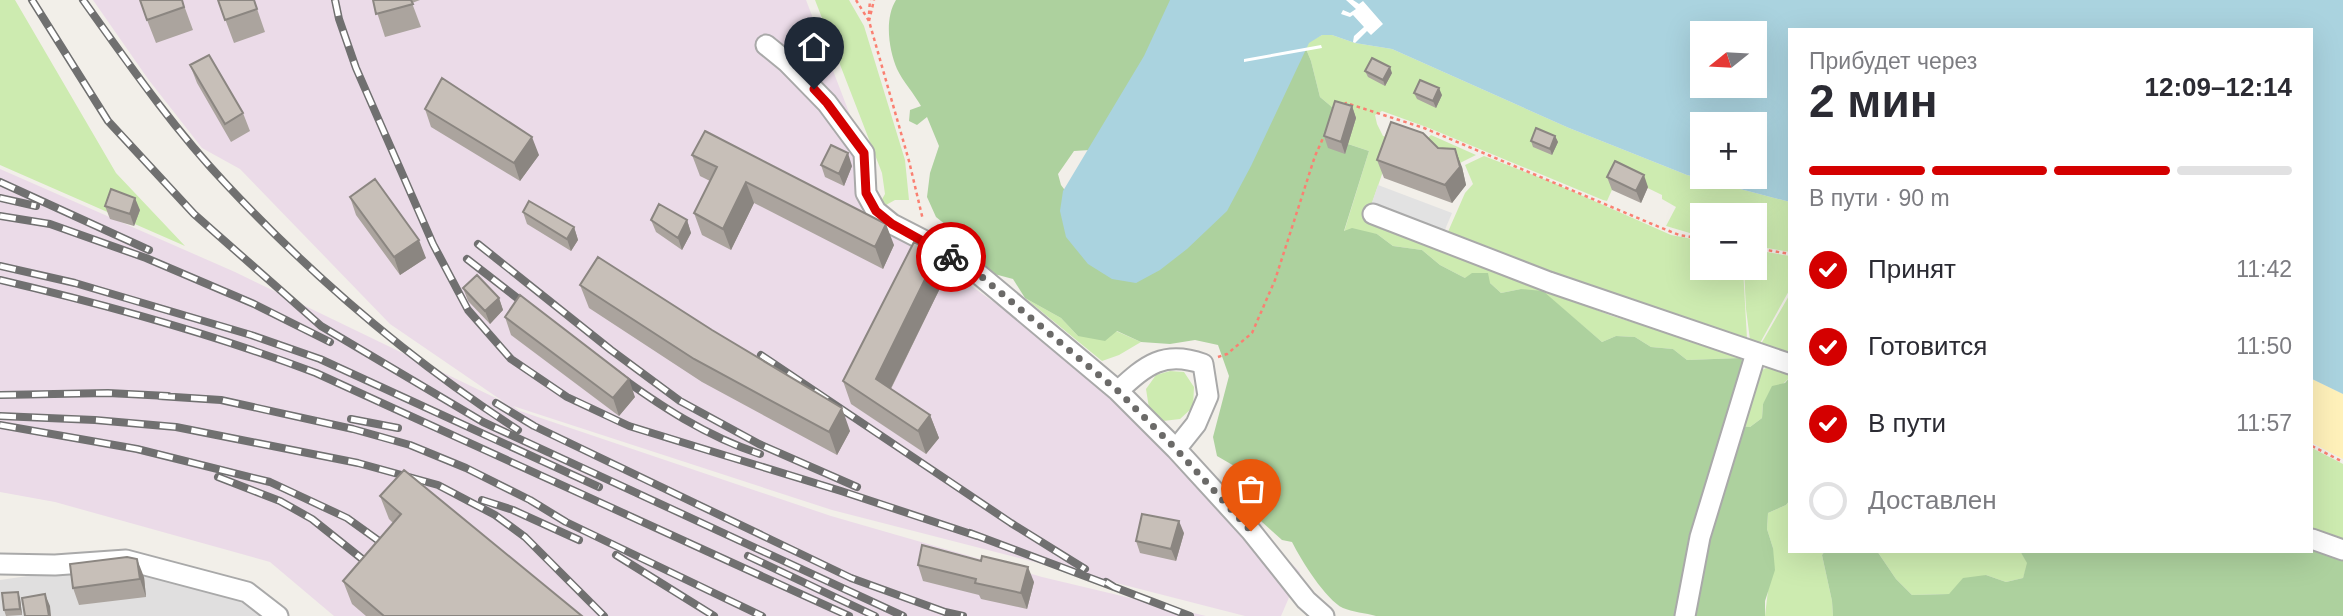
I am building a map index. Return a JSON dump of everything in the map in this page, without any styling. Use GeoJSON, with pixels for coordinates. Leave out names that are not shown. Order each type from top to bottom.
{"type":"FeatureCollection","features":[{"type":"Feature","properties":{"kind":"street"},"geometry":{"type":"LineString","coordinates":[[766,45],[787,62],[827,103],[864,153],[866,193],[876,211],[892,224],[976,272],[1118,391],[1176,449],[1251,531],[1306,600],[1324,616]]}},
{"type":"Feature","properties":{"kind":"street"},"geometry":{"type":"LineString","coordinates":[[1373,214],[1549,282],[1788,362]]}},
{"type":"Feature","properties":{"kind":"street"},"geometry":{"type":"LineString","coordinates":[[1685,616],[1700,537],[1756,353]]}},
{"type":"Feature","properties":{"kind":"street"},"geometry":{"type":"LineString","coordinates":[[1118,391],[1142,369],[1164,359],[1187,358],[1203,364],[1208,396],[1196,424],[1176,449]]}},
{"type":"Feature","properties":{"kind":"street"},"geometry":{"type":"LineString","coordinates":[[2313,538],[2343,550]]}},
{"type":"Feature","properties":{"kind":"street"},"geometry":{"type":"LineString","coordinates":[[0,564],[55,565],[126,561],[247,592],[278,616]]}},
{"type":"Feature","properties":{"kind":"path"},"geometry":{"type":"LineString","coordinates":[[856,0],[869,21],[929,243]]}},
{"type":"Feature","properties":{"kind":"path"},"geometry":{"type":"LineString","coordinates":[[869,21],[872,0]]}},
{"type":"Feature","properties":{"kind":"path"},"geometry":{"type":"LineString","coordinates":[[1337,108],[1346,103],[1414,124],[1652,224],[1690,236]]}},
{"type":"Feature","properties":{"kind":"path"},"geometry":{"type":"LineString","coordinates":[[1203,364],[1227,354],[1252,333],[1275,280],[1315,156],[1326,132]]}},
{"type":"Feature","properties":{"kind":"path"},"geometry":{"type":"LineString","coordinates":[[1767,250],[1788,254]]}},
{"type":"Feature","properties":{"kind":"path"},"geometry":{"type":"LineString","coordinates":[[2313,447],[2343,462]]}},
{"type":"Feature","properties":{"kind":"shaded area"},"geometry":{"type":"Polygon","coordinates":[[[93,0],[806,0],[876,183],[879,226],[963,280],[1118,391],[1300,572],[1281,616],[1245,616],[832,510],[513,406],[520,411],[831,516],[1042,577],[1206,616],[334,616],[270,562],[55,502],[0,492],[0,169],[235,272],[504,402],[390,324],[240,169],[202,148],[148,79],[93,0]]]}},
{"type":"Feature","properties":{"kind":"shaded area"},"geometry":{"type":"Polygon","coordinates":[[[1378,185],[1452,213],[1444,232],[1371,205],[1378,185]]]}},
{"type":"Feature","properties":{"kind":"shaded area"},"geometry":{"type":"Polygon","coordinates":[[[125,562],[246,598],[269,616],[0,616],[0,580],[125,562]]]}},
{"type":"Feature","properties":{"kind":"green space"},"geometry":{"type":"Polygon","coordinates":[[[0,0],[15,0],[116,173],[185,246],[0,165],[0,0]]]}},
{"type":"Feature","properties":{"kind":"green space"},"geometry":{"type":"Polygon","coordinates":[[[815,0],[849,0],[864,26],[905,160],[909,200],[895,200],[886,205],[880,203],[885,194],[882,173],[815,0]]]}},
{"type":"Feature","properties":{"kind":"green space"},"geometry":{"type":"Polygon","coordinates":[[[896,0],[1178,0],[1090,150],[1074,151],[1058,174],[1061,185],[1070,197],[1304,44],[1320,97],[1339,113],[1348,144],[1369,151],[1344,231],[1352,228],[1377,234],[1393,246],[1422,250],[1440,265],[1465,278],[1472,273],[1488,273],[1490,283],[1501,293],[1521,289],[1543,291],[1602,342],[1616,336],[1635,337],[1651,347],[1673,349],[1687,360],[1741,358],[1744,366],[1676,616],[1376,616],[1336,604],[1315,579],[1292,542],[1282,540],[1252,513],[1245,502],[1231,495],[1231,482],[1236,467],[1217,456],[1213,437],[1229,376],[1218,345],[1195,340],[1170,344],[1141,342],[1117,331],[1105,341],[1078,336],[1061,318],[1025,298],[1013,279],[983,271],[951,229],[936,217],[927,197],[930,173],[939,146],[927,117],[917,125],[909,121],[910,110],[921,106],[899,73],[892,53],[889,25],[896,0]]]}},
{"type":"Feature","properties":{"kind":"green space"},"geometry":{"type":"Polygon","coordinates":[[[1322,35],[1392,49],[1569,128],[1690,176],[1690,189],[1740,189],[1788,201],[1788,252],[1767,248],[1767,203],[1690,203],[1690,233],[1666,226],[1676,207],[1662,199],[1662,195],[1619,174],[1607,201],[1429,128],[1382,111],[1375,115],[1383,136],[1394,139],[1366,221],[1612,316],[1692,340],[1740,358],[1687,360],[1673,349],[1651,347],[1635,337],[1616,336],[1602,342],[1556,303],[1521,289],[1501,293],[1490,283],[1465,278],[1440,265],[1422,250],[1393,246],[1377,234],[1344,232],[1369,151],[1348,144],[1339,113],[1320,97],[1304,44],[1322,35]]]}},
{"type":"Feature","properties":{"kind":"green space"},"geometry":{"type":"Polygon","coordinates":[[[1431,135],[1476,155],[1460,163],[1421,144],[1431,135]]]}},
{"type":"Feature","properties":{"kind":"green space"},"geometry":{"type":"Polygon","coordinates":[[[1484,156],[1549,181],[1671,235],[1690,239],[1690,280],[1744,280],[1747,339],[1591,288],[1447,234],[1465,193],[1473,184],[1465,165],[1484,156]]]}},
{"type":"Feature","properties":{"kind":"green space"},"geometry":{"type":"Polygon","coordinates":[[[1767,252],[1788,256],[1788,293],[1760,343],[1750,340],[1745,280],[1767,280],[1767,252]]]}},
{"type":"Feature","properties":{"kind":"green space"},"geometry":{"type":"Polygon","coordinates":[[[1788,297],[1788,353],[1761,344],[1788,297]]]}},
{"type":"Feature","properties":{"kind":"green space"},"geometry":{"type":"Polygon","coordinates":[[[1025,298],[1061,318],[1078,336],[1116,331],[1141,342],[1102,361],[1025,298]]]}},
{"type":"Feature","properties":{"kind":"green space"},"geometry":{"type":"Polygon","coordinates":[[[1768,367],[1780,367],[1788,370],[1788,379],[1763,404],[1762,418],[1750,427],[1740,426],[1760,371],[1768,367]]]}},
{"type":"Feature","properties":{"kind":"green space"},"geometry":{"type":"Polygon","coordinates":[[[1170,371],[1184,372],[1194,387],[1193,407],[1180,419],[1163,421],[1149,408],[1146,389],[1156,375],[1170,371]]]}},
{"type":"Feature","properties":{"kind":"green space"},"geometry":{"type":"Polygon","coordinates":[[[1788,379],[1788,502],[1768,513],[1767,529],[1773,548],[1775,570],[1765,601],[1765,616],[1693,616],[1704,552],[1740,426],[1750,427],[1762,418],[1763,404],[1772,386],[1785,383],[1788,379]]]}},
{"type":"Feature","properties":{"kind":"green space"},"geometry":{"type":"Polygon","coordinates":[[[2313,449],[2343,464],[2343,543],[2313,533],[2313,449]]]}},
{"type":"Feature","properties":{"kind":"green space"},"geometry":{"type":"Polygon","coordinates":[[[1788,502],[1788,553],[1824,553],[1833,616],[1765,616],[1773,548],[1767,529],[1768,513],[1788,502]]]}},
{"type":"Feature","properties":{"kind":"green space"},"geometry":{"type":"Polygon","coordinates":[[[2313,547],[2343,558],[2343,616],[1833,616],[1822,555],[1878,553],[1896,579],[1912,595],[1949,594],[1963,578],[1986,575],[2006,582],[2023,578],[2027,563],[2021,553],[2313,553],[2313,547]]]}},
{"type":"Feature","properties":{"kind":"green space"},"geometry":{"type":"Polygon","coordinates":[[[1878,553],[2021,553],[2028,563],[2023,578],[2006,582],[1986,575],[1949,594],[1912,595],[1896,579],[1878,553]]]}},
{"type":"Feature","properties":{"kind":"sand"},"geometry":{"type":"Polygon","coordinates":[[[2313,379],[2343,394],[2343,459],[2313,444],[2313,379]]]}},
{"type":"Feature","properties":{"kind":"water"},"geometry":{"type":"Polygon","coordinates":[[[1170,0],[2343,0],[2343,394],[2313,379],[2313,28],[1788,28],[1788,201],[1740,189],[1767,189],[1767,112],[1690,112],[1690,176],[1569,128],[1392,49],[1322,35],[1309,43],[1227,211],[1160,270],[1136,283],[1112,279],[1088,264],[1066,237],[1060,211],[1063,191],[1144,56],[1170,0]]]}},
{"type":"Feature","properties":{"kind":"pier"},"geometry":{"type":"Polygon","coordinates":[[[1346,0],[1359,4],[1363,1],[1383,24],[1371,35],[1367,31],[1353,42],[1354,36],[1364,27],[1353,15],[1350,17],[1341,14],[1343,10],[1350,13],[1356,9],[1346,0]]]}},
{"type":"Feature","properties":{"kind":"pier"},"geometry":{"type":"Polygon","coordinates":[[[1321,45],[1322,48],[1244,62],[1244,59],[1321,45]]]}},
{"type":"Feature","properties":{"kind":"building"},"geometry":{"type":"Polygon","coordinates":[[[140,0],[182,0],[184,7],[147,20],[140,0]]]}},
{"type":"Feature","properties":{"kind":"building"},"geometry":{"type":"Polygon","coordinates":[[[218,0],[254,0],[257,9],[225,20],[218,0]]]}},
{"type":"Feature","properties":{"kind":"building"},"geometry":{"type":"Polygon","coordinates":[[[373,0],[411,0],[413,4],[376,14],[373,0]]]}},
{"type":"Feature","properties":{"kind":"building"},"geometry":{"type":"Polygon","coordinates":[[[209,55],[243,113],[225,124],[190,65],[209,55]]]}},
{"type":"Feature","properties":{"kind":"building"},"geometry":{"type":"Polygon","coordinates":[[[1372,58],[1390,67],[1383,80],[1365,71],[1372,58]]]}},
{"type":"Feature","properties":{"kind":"building"},"geometry":{"type":"Polygon","coordinates":[[[442,78],[532,137],[514,163],[425,109],[442,78]]]}},
{"type":"Feature","properties":{"kind":"building"},"geometry":{"type":"Polygon","coordinates":[[[1420,80],[1439,88],[1433,101],[1414,93],[1420,80]]]}},
{"type":"Feature","properties":{"kind":"building"},"geometry":{"type":"Polygon","coordinates":[[[1335,101],[1352,106],[1341,142],[1324,136],[1335,101]]]}},
{"type":"Feature","properties":{"kind":"building"},"geometry":{"type":"Polygon","coordinates":[[[1391,122],[1423,133],[1438,148],[1455,149],[1460,167],[1445,185],[1377,160],[1391,122]]]}},
{"type":"Feature","properties":{"kind":"building"},"geometry":{"type":"Polygon","coordinates":[[[1536,128],[1555,136],[1550,149],[1531,141],[1536,128]]]}},
{"type":"Feature","properties":{"kind":"building"},"geometry":{"type":"Polygon","coordinates":[[[705,131],[886,224],[875,247],[746,182],[723,229],[694,213],[717,167],[692,155],[705,131]]]}},
{"type":"Feature","properties":{"kind":"building"},"geometry":{"type":"Polygon","coordinates":[[[831,145],[848,153],[839,174],[821,165],[831,145]]]}},
{"type":"Feature","properties":{"kind":"building"},"geometry":{"type":"Polygon","coordinates":[[[1615,161],[1644,175],[1636,191],[1607,177],[1615,161]]]}},
{"type":"Feature","properties":{"kind":"building"},"geometry":{"type":"Polygon","coordinates":[[[375,179],[419,240],[394,257],[350,197],[375,179]]]}},
{"type":"Feature","properties":{"kind":"building"},"geometry":{"type":"Polygon","coordinates":[[[111,189],[135,198],[130,214],[105,206],[111,189]]]}},
{"type":"Feature","properties":{"kind":"building"},"geometry":{"type":"Polygon","coordinates":[[[529,201],[574,227],[567,239],[523,212],[529,201]]]}},
{"type":"Feature","properties":{"kind":"building"},"geometry":{"type":"Polygon","coordinates":[[[659,204],[687,220],[678,238],[651,220],[659,204]]]}},
{"type":"Feature","properties":{"kind":"building"},"geometry":{"type":"Polygon","coordinates":[[[914,242],[937,255],[876,379],[930,415],[918,431],[843,381],[914,242]]]}},
{"type":"Feature","properties":{"kind":"building"},"geometry":{"type":"Polygon","coordinates":[[[598,257],[842,408],[829,432],[694,359],[580,285],[598,257]]]}},
{"type":"Feature","properties":{"kind":"building"},"geometry":{"type":"Polygon","coordinates":[[[477,275],[499,298],[485,311],[463,288],[477,275]]]}},
{"type":"Feature","properties":{"kind":"building"},"geometry":{"type":"Polygon","coordinates":[[[520,295],[629,379],[613,398],[505,317],[520,295]]]}},
{"type":"Feature","properties":{"kind":"building"},"geometry":{"type":"Polygon","coordinates":[[[404,470],[582,616],[384,616],[343,581],[401,514],[380,496],[404,470]]]}},
{"type":"Feature","properties":{"kind":"building"},"geometry":{"type":"Polygon","coordinates":[[[1142,514],[1179,521],[1171,549],[1136,541],[1142,514]]]}},
{"type":"Feature","properties":{"kind":"building"},"geometry":{"type":"Polygon","coordinates":[[[922,545],[981,561],[982,556],[1028,567],[1021,593],[975,583],[976,579],[918,565],[922,545]]]}},
{"type":"Feature","properties":{"kind":"building"},"geometry":{"type":"Polygon","coordinates":[[[127,557],[137,559],[140,579],[73,588],[70,564],[127,557]]]}},
{"type":"Feature","properties":{"kind":"building"},"geometry":{"type":"Polygon","coordinates":[[[18,592],[20,609],[4,610],[2,593],[18,592]]]}},
{"type":"Feature","properties":{"kind":"building"},"geometry":{"type":"Polygon","coordinates":[[[45,594],[49,616],[25,616],[22,598],[45,594]]]}},
{"type":"Feature","properties":{"kind":"railway"},"geometry":{"type":"LineString","coordinates":[[32,0],[108,121],[194,214],[321,326],[483,422],[903,616]]}},
{"type":"Feature","properties":{"kind":"railway"},"geometry":{"type":"LineString","coordinates":[[83,0],[151,95],[188,140],[226,184],[293,252],[364,316],[439,376],[518,430]]}},
{"type":"Feature","properties":{"kind":"railway"},"geometry":{"type":"LineString","coordinates":[[335,0],[356,68],[433,244],[468,310],[511,359],[567,397],[629,426],[977,536]]}},
{"type":"Feature","properties":{"kind":"railway"},"geometry":{"type":"LineString","coordinates":[[0,182],[149,250]]}},
{"type":"Feature","properties":{"kind":"railway"},"geometry":{"type":"LineString","coordinates":[[0,198],[36,206]]}},
{"type":"Feature","properties":{"kind":"railway"},"geometry":{"type":"LineString","coordinates":[[0,216],[50,224],[146,258],[254,304],[330,342]]}},
{"type":"Feature","properties":{"kind":"railway"},"geometry":{"type":"LineString","coordinates":[[478,244],[680,401],[759,444],[857,487]]}},
{"type":"Feature","properties":{"kind":"railway"},"geometry":{"type":"LineString","coordinates":[[467,259],[534,311]]}},
{"type":"Feature","properties":{"kind":"railway"},"geometry":{"type":"LineString","coordinates":[[0,266],[75,283],[251,335],[320,359],[599,487]]}},
{"type":"Feature","properties":{"kind":"railway"},"geometry":{"type":"LineString","coordinates":[[0,280],[160,321],[316,373],[849,616]]}},
{"type":"Feature","properties":{"kind":"railway"},"geometry":{"type":"LineString","coordinates":[[761,355],[1011,523],[1085,569]]}},
{"type":"Feature","properties":{"kind":"railway"},"geometry":{"type":"LineString","coordinates":[[614,372],[684,419],[760,454]]}},
{"type":"Feature","properties":{"kind":"railway"},"geometry":{"type":"LineString","coordinates":[[0,395],[108,393],[168,396]]}},
{"type":"Feature","properties":{"kind":"railway"},"geometry":{"type":"LineString","coordinates":[[159,396],[221,400],[353,429],[410,445],[466,468],[530,500],[566,522],[762,616]]}},
{"type":"Feature","properties":{"kind":"railway"},"geometry":{"type":"LineString","coordinates":[[496,403],[534,426],[851,578],[963,616]]}},
{"type":"Feature","properties":{"kind":"railway"},"geometry":{"type":"LineString","coordinates":[[0,416],[176,427],[358,463],[438,485],[495,515],[525,537],[604,616]]}},
{"type":"Feature","properties":{"kind":"railway"},"geometry":{"type":"LineString","coordinates":[[351,419],[398,428]]}},
{"type":"Feature","properties":{"kind":"railway"},"geometry":{"type":"LineString","coordinates":[[0,425],[137,449],[270,482],[347,518],[393,551]]}},
{"type":"Feature","properties":{"kind":"railway"},"geometry":{"type":"LineString","coordinates":[[218,477],[280,501],[312,519],[376,570]]}},
{"type":"Feature","properties":{"kind":"railway"},"geometry":{"type":"LineString","coordinates":[[482,500],[513,510],[579,540]]}},
{"type":"Feature","properties":{"kind":"railway"},"geometry":{"type":"LineString","coordinates":[[970,533],[1114,587]]}},
{"type":"Feature","properties":{"kind":"railway"},"geometry":{"type":"LineString","coordinates":[[616,555],[714,616]]}},
{"type":"Feature","properties":{"kind":"railway"},"geometry":{"type":"LineString","coordinates":[[748,556],[875,616]]}},
{"type":"Feature","properties":{"kind":"railway"},"geometry":{"type":"LineString","coordinates":[[1106,582],[1190,616]]}},
{"type":"Feature","properties":{"kind":"way so far"},"geometry":{"type":"LineString","coordinates":[[951,257],[976,272],[1118,391],[1176,449],[1251,531]]}},
{"type":"Feature","properties":{"kind":"route"},"geometry":{"type":"LineString","coordinates":[[814,89],[864,153],[866,193],[876,211],[892,224],[951,257]]}}]}
